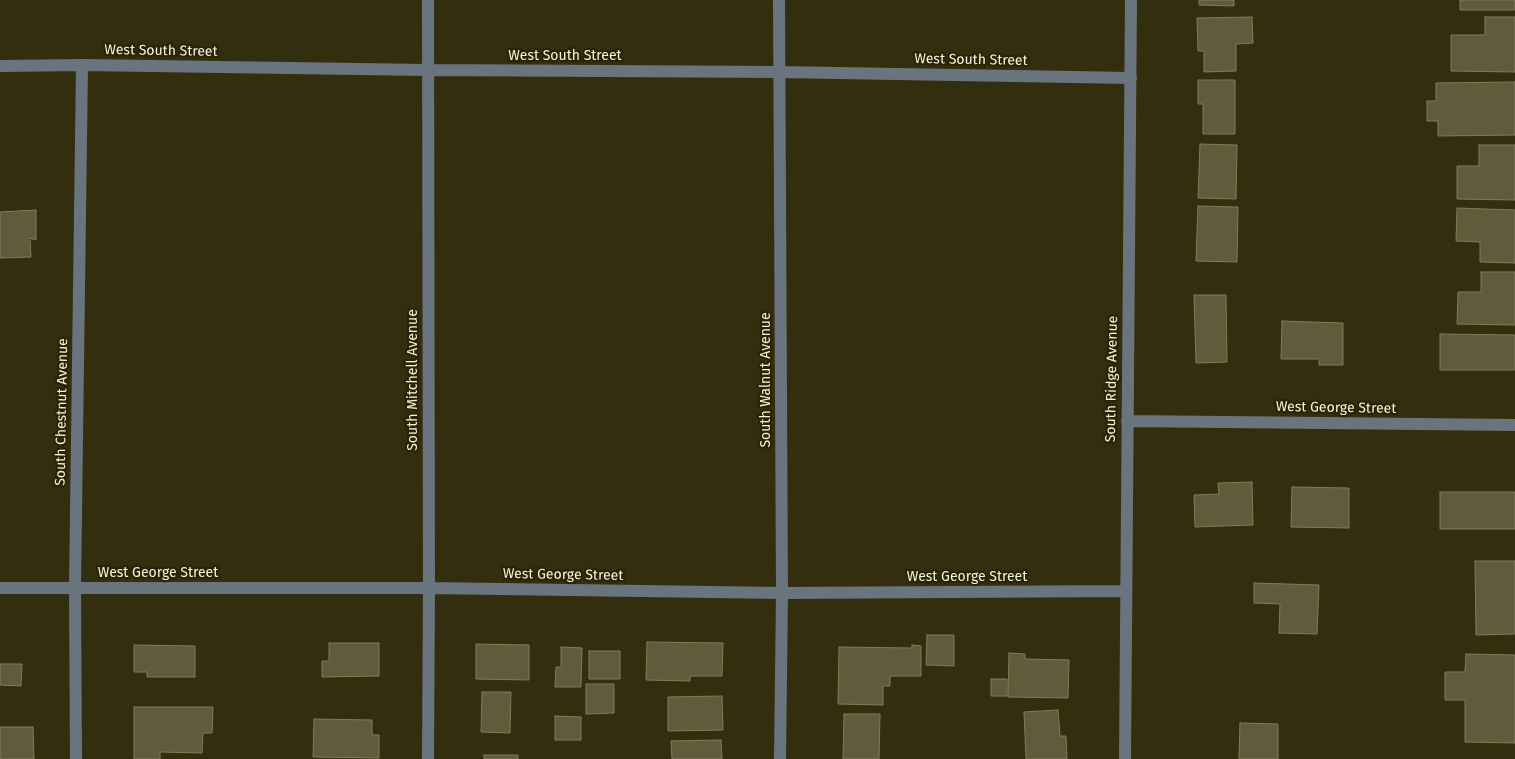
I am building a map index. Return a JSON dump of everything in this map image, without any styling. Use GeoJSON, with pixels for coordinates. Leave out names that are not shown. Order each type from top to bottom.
{"type":"FeatureCollection","features":[{"type":"Feature","properties":{"kind":"street","name":"South Mitchell Avenue"},"geometry":{"type":"LineString","coordinates":[[428,0],[428,759]]}},
{"type":"Feature","properties":{"kind":"street","name":"South Walnut Avenue"},"geometry":{"type":"LineString","coordinates":[[780,0],[782,593],[780,759]]}},
{"type":"Feature","properties":{"kind":"street","name":"South Ridge Avenue"},"geometry":{"type":"LineString","coordinates":[[1125,759],[1131,0]]}},
{"type":"Feature","properties":{"kind":"street","name":"West South Street"},"geometry":{"type":"LineString","coordinates":[[0,66],[82,65],[427,70],[779,72],[1131,78]]}},
{"type":"Feature","properties":{"kind":"street","name":"South Chestnut Avenue"},"geometry":{"type":"LineString","coordinates":[[76,759],[75,588],[82,65]]}},
{"type":"Feature","properties":{"kind":"street","name":"West George Street"},"geometry":{"type":"LineString","coordinates":[[1127,420],[1515,425]]}},
{"type":"Feature","properties":{"kind":"street","name":"West George Street"},"geometry":{"type":"LineString","coordinates":[[0,588],[429,588],[782,593],[1125,592]]}},
{"type":"Feature","properties":{"kind":"building"},"geometry":{"type":"Polygon","coordinates":[[[1199,0],[1234,0],[1234,6],[1199,5],[1199,0]]]}},
{"type":"Feature","properties":{"kind":"building"},"geometry":{"type":"Polygon","coordinates":[[[1460,0],[1515,0],[1515,10],[1460,10],[1460,0]]]}},
{"type":"Feature","properties":{"kind":"building"},"geometry":{"type":"Polygon","coordinates":[[[1252,17],[1253,43],[1236,44],[1236,71],[1204,72],[1204,51],[1198,51],[1197,18],[1252,17]]]}},
{"type":"Feature","properties":{"kind":"building"},"geometry":{"type":"Polygon","coordinates":[[[1485,17],[1515,17],[1515,72],[1451,71],[1451,35],[1485,35],[1485,17]]]}},
{"type":"Feature","properties":{"kind":"building"},"geometry":{"type":"Polygon","coordinates":[[[1198,80],[1235,80],[1235,134],[1203,134],[1203,104],[1198,104],[1198,80]]]}},
{"type":"Feature","properties":{"kind":"building"},"geometry":{"type":"Polygon","coordinates":[[[1515,82],[1515,135],[1438,136],[1438,121],[1427,121],[1427,101],[1436,101],[1436,83],[1515,82]]]}},
{"type":"Feature","properties":{"kind":"building"},"geometry":{"type":"Polygon","coordinates":[[[1200,144],[1237,145],[1236,199],[1198,198],[1200,144]]]}},
{"type":"Feature","properties":{"kind":"building"},"geometry":{"type":"Polygon","coordinates":[[[1479,145],[1515,145],[1515,200],[1457,199],[1457,166],[1479,166],[1479,145]]]}},
{"type":"Feature","properties":{"kind":"building"},"geometry":{"type":"Polygon","coordinates":[[[1198,206],[1238,207],[1237,262],[1196,261],[1198,206]]]}},
{"type":"Feature","properties":{"kind":"building"},"geometry":{"type":"Polygon","coordinates":[[[1457,208],[1515,210],[1515,263],[1480,262],[1480,242],[1456,241],[1457,208]]]}},
{"type":"Feature","properties":{"kind":"building"},"geometry":{"type":"Polygon","coordinates":[[[36,210],[36,240],[30,238],[31,257],[0,258],[0,212],[36,210]]]}},
{"type":"Feature","properties":{"kind":"building"},"geometry":{"type":"Polygon","coordinates":[[[1481,272],[1515,272],[1515,325],[1457,324],[1458,292],[1481,292],[1481,272]]]}},
{"type":"Feature","properties":{"kind":"building"},"geometry":{"type":"Polygon","coordinates":[[[1194,295],[1226,295],[1227,362],[1196,363],[1194,295]]]}},
{"type":"Feature","properties":{"kind":"building"},"geometry":{"type":"Polygon","coordinates":[[[1282,321],[1343,323],[1343,365],[1319,365],[1319,359],[1281,359],[1282,321]]]}},
{"type":"Feature","properties":{"kind":"building"},"geometry":{"type":"Polygon","coordinates":[[[1440,334],[1515,335],[1515,370],[1440,370],[1440,334]]]}},
{"type":"Feature","properties":{"kind":"building"},"geometry":{"type":"Polygon","coordinates":[[[1252,482],[1253,525],[1195,527],[1194,495],[1219,494],[1218,483],[1252,482]]]}},
{"type":"Feature","properties":{"kind":"building"},"geometry":{"type":"Polygon","coordinates":[[[1292,487],[1349,488],[1349,528],[1291,527],[1292,487]]]}},
{"type":"Feature","properties":{"kind":"building"},"geometry":{"type":"Polygon","coordinates":[[[1440,492],[1515,492],[1515,529],[1440,529],[1440,492]]]}},
{"type":"Feature","properties":{"kind":"building"},"geometry":{"type":"Polygon","coordinates":[[[1475,561],[1515,561],[1515,634],[1476,635],[1475,561]]]}},
{"type":"Feature","properties":{"kind":"building"},"geometry":{"type":"Polygon","coordinates":[[[1254,583],[1319,585],[1317,634],[1279,633],[1280,604],[1254,603],[1254,583]]]}},
{"type":"Feature","properties":{"kind":"building"},"geometry":{"type":"Polygon","coordinates":[[[927,635],[954,635],[954,666],[926,665],[927,635]]]}},
{"type":"Feature","properties":{"kind":"building"},"geometry":{"type":"Polygon","coordinates":[[[647,642],[723,643],[722,676],[690,676],[690,681],[646,680],[647,642]]]}},
{"type":"Feature","properties":{"kind":"building"},"geometry":{"type":"Polygon","coordinates":[[[329,643],[379,643],[379,676],[322,677],[322,661],[329,661],[329,643]]]}},
{"type":"Feature","properties":{"kind":"building"},"geometry":{"type":"Polygon","coordinates":[[[476,644],[529,645],[529,680],[476,679],[476,644]]]}},
{"type":"Feature","properties":{"kind":"building"},"geometry":{"type":"Polygon","coordinates":[[[134,645],[195,646],[195,677],[147,677],[147,672],[134,672],[134,645]]]}},
{"type":"Feature","properties":{"kind":"building"},"geometry":{"type":"Polygon","coordinates":[[[912,645],[921,646],[921,676],[890,676],[890,686],[883,686],[883,705],[838,704],[839,647],[912,648],[912,645]]]}},
{"type":"Feature","properties":{"kind":"building"},"geometry":{"type":"Polygon","coordinates":[[[561,647],[582,648],[581,687],[555,687],[556,667],[561,667],[561,647]]]}},
{"type":"Feature","properties":{"kind":"building"},"geometry":{"type":"Polygon","coordinates":[[[589,651],[620,651],[620,679],[589,679],[589,651]]]}},
{"type":"Feature","properties":{"kind":"building"},"geometry":{"type":"Polygon","coordinates":[[[1009,653],[1025,654],[1025,659],[1069,660],[1068,698],[1008,697],[1009,653]]]}},
{"type":"Feature","properties":{"kind":"building"},"geometry":{"type":"Polygon","coordinates":[[[1466,654],[1515,655],[1515,743],[1465,742],[1465,700],[1445,700],[1445,672],[1465,672],[1466,654]]]}},
{"type":"Feature","properties":{"kind":"building"},"geometry":{"type":"Polygon","coordinates":[[[0,664],[22,664],[21,686],[0,685],[0,664]]]}},
{"type":"Feature","properties":{"kind":"building"},"geometry":{"type":"Polygon","coordinates":[[[991,679],[1007,679],[1007,696],[991,696],[991,679]]]}},
{"type":"Feature","properties":{"kind":"building"},"geometry":{"type":"Polygon","coordinates":[[[586,684],[614,684],[614,713],[586,714],[586,684]]]}},
{"type":"Feature","properties":{"kind":"building"},"geometry":{"type":"Polygon","coordinates":[[[482,692],[511,692],[510,733],[481,732],[482,692]]]}},
{"type":"Feature","properties":{"kind":"building"},"geometry":{"type":"Polygon","coordinates":[[[722,696],[723,730],[668,731],[668,697],[722,696]]]}},
{"type":"Feature","properties":{"kind":"building"},"geometry":{"type":"Polygon","coordinates":[[[134,707],[213,707],[212,733],[203,733],[202,753],[160,752],[160,759],[134,759],[134,707]]]}},
{"type":"Feature","properties":{"kind":"building"},"geometry":{"type":"Polygon","coordinates":[[[1058,710],[1060,736],[1066,736],[1067,759],[1026,759],[1024,712],[1058,710]]]}},
{"type":"Feature","properties":{"kind":"building"},"geometry":{"type":"Polygon","coordinates":[[[844,714],[880,714],[879,759],[843,759],[844,714]]]}},
{"type":"Feature","properties":{"kind":"building"},"geometry":{"type":"Polygon","coordinates":[[[555,716],[581,717],[581,740],[555,740],[555,716]]]}},
{"type":"Feature","properties":{"kind":"building"},"geometry":{"type":"Polygon","coordinates":[[[314,719],[372,720],[372,735],[379,735],[379,758],[313,757],[314,719]]]}},
{"type":"Feature","properties":{"kind":"building"},"geometry":{"type":"Polygon","coordinates":[[[1240,723],[1278,724],[1278,759],[1239,759],[1240,723]]]}},
{"type":"Feature","properties":{"kind":"building"},"geometry":{"type":"Polygon","coordinates":[[[0,727],[33,727],[34,759],[0,759],[0,727]]]}},
{"type":"Feature","properties":{"kind":"building"},"geometry":{"type":"Polygon","coordinates":[[[721,740],[722,759],[672,759],[671,741],[721,740]]]}},
{"type":"Feature","properties":{"kind":"building"},"geometry":{"type":"Polygon","coordinates":[[[484,755],[518,755],[518,759],[484,759],[484,755]]]}}]}
